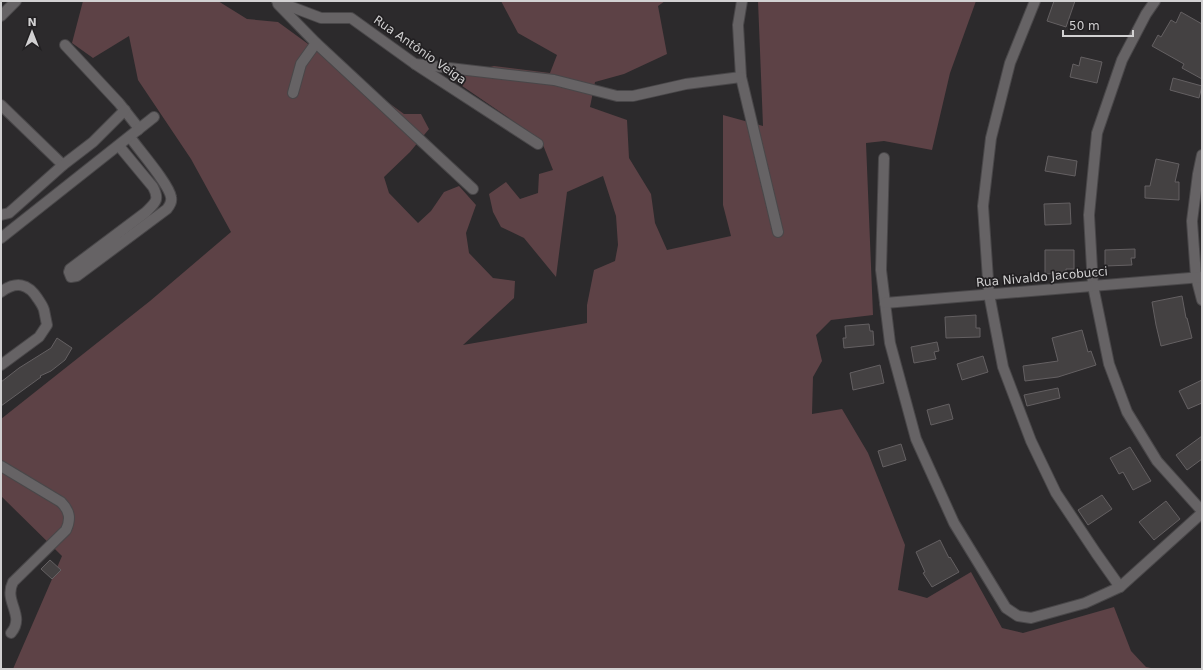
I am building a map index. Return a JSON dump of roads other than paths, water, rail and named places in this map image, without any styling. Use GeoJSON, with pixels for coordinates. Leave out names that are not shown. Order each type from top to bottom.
{"type":"FeatureCollection","features":[{"type":"Feature","properties":{"kind":"street"},"geometry":{"type":"LineString","coordinates":[[742,1],[738,25],[741,77],[778,232]]}},
{"type":"Feature","properties":{"kind":"street"},"geometry":{"type":"LineString","coordinates":[[1035,1],[1010,63],[991,138],[983,206],[989,294],[1003,367],[1031,441],[1056,492],[1120,587]]}},
{"type":"Feature","properties":{"kind":"street"},"geometry":{"type":"LineString","coordinates":[[884,158],[881,270],[890,342],[916,439],[954,523],[1006,608],[1018,616],[1031,618],[1085,603],[1120,587],[1202,512],[1157,461],[1127,412],[1109,364],[1093,286],[1089,215],[1097,133],[1122,60],[1146,14],[1155,1]]}},
{"type":"Feature","properties":{"kind":"street"},"geometry":{"type":"LineString","coordinates":[[280,2],[316,43],[473,189]]}},
{"type":"Feature","properties":{"kind":"street","name":"Rua Antônio Veiga"},"geometry":{"type":"LineString","coordinates":[[280,2],[321,18],[351,18],[415,64],[538,144]]}},
{"type":"Feature","properties":{"kind":"street"},"geometry":{"type":"LineString","coordinates":[[1,16],[10,3]]}},
{"type":"Feature","properties":{"kind":"street"},"geometry":{"type":"LineString","coordinates":[[293,93],[301,64],[316,43]]}},
{"type":"Feature","properties":{"kind":"street"},"geometry":{"type":"LineString","coordinates":[[65,45],[137,126],[134,134]]}},
{"type":"Feature","properties":{"kind":"street"},"geometry":{"type":"LineString","coordinates":[[415,64],[554,80],[618,96],[633,96],[686,84],[741,77]]}},
{"type":"Feature","properties":{"kind":"street"},"geometry":{"type":"LineString","coordinates":[[1,105],[63,165]]}},
{"type":"Feature","properties":{"kind":"street"},"geometry":{"type":"LineString","coordinates":[[1,215],[9,213],[63,165],[93,142],[124,110]]}},
{"type":"Feature","properties":{"kind":"street"},"geometry":{"type":"LineString","coordinates":[[1,238],[154,117]]}},
{"type":"Feature","properties":{"kind":"street"},"geometry":{"type":"LineString","coordinates":[[119,146],[153,187],[157,193],[157,198],[154,204],[146,212],[70,269],[69,272],[71,276],[77,276],[167,209],[170,205],[172,199],[166,186],[134,134]]}},
{"type":"Feature","properties":{"kind":"street"},"geometry":{"type":"LineString","coordinates":[[1202,155],[1192,222],[1202,300]]}},
{"type":"Feature","properties":{"kind":"street","name":"Rua Nivaldo Jacobucci"},"geometry":{"type":"LineString","coordinates":[[885,302],[1199,277]]}},
{"type":"Feature","properties":{"kind":"street"},"geometry":{"type":"LineString","coordinates":[[1,292],[10,286],[17,285],[26,286],[33,291],[44,308],[47,325],[39,337],[1,365]]}},
{"type":"Feature","properties":{"kind":"street"},"geometry":{"type":"LineString","coordinates":[[1,466],[61,502],[67,508],[70,516],[66,530],[14,582],[10,588],[10,595],[17,622],[15,629],[11,634]]}}]}
